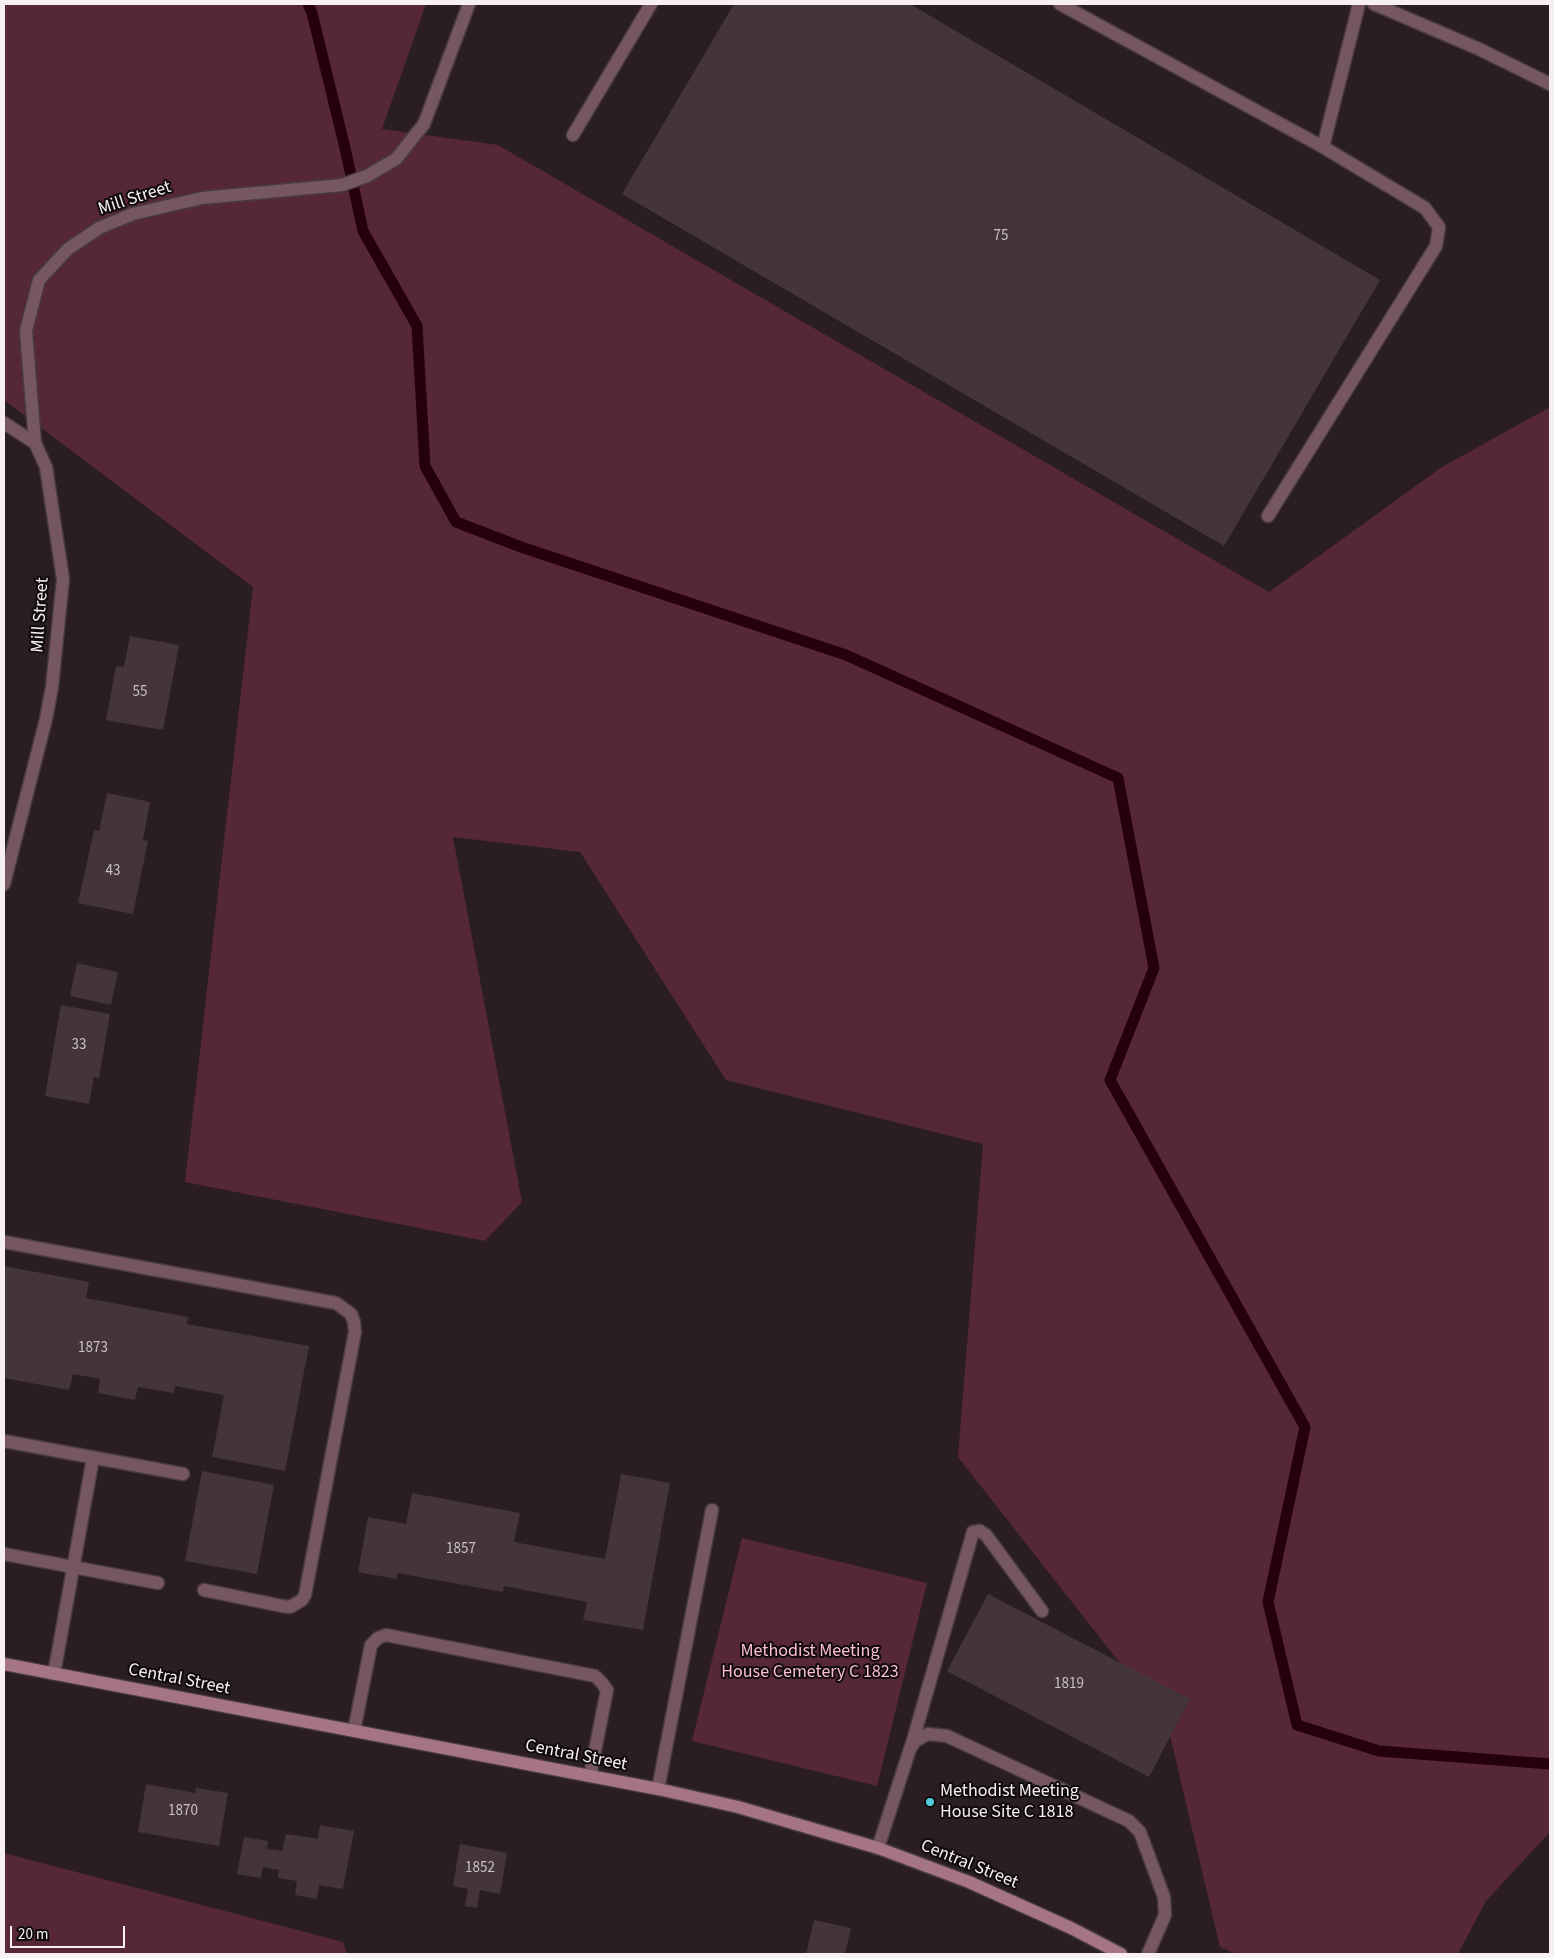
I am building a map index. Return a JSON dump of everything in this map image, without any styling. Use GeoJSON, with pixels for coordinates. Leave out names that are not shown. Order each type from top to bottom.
{"type":"FeatureCollection","features":[{"type":"Feature","properties":{"kind":"main road","name":"Central Street"},"geometry":{"type":"LineString","coordinates":[[4,1664],[658,1789],[738,1807],[878,1848],[969,1882],[1071,1928],[1121,1954]]}},
{"type":"Feature","properties":{"kind":"street","name":"Mill Street"},"geometry":{"type":"LineString","coordinates":[[4,884],[46,719],[53,678],[63,579],[46,468],[35,443],[26,331],[39,280],[68,249],[99,228],[125,218],[193,200],[342,185],[367,176],[396,160],[424,124],[469,4]]}},
{"type":"Feature","properties":{"kind":"street"},"geometry":{"type":"LineString","coordinates":[[573,135],[651,4]]}},
{"type":"Feature","properties":{"kind":"street"},"geometry":{"type":"LineString","coordinates":[[1060,4],[1324,147],[1425,208],[1439,227],[1436,246],[1268,516]]}},
{"type":"Feature","properties":{"kind":"street"},"geometry":{"type":"LineString","coordinates":[[1324,147],[1359,4]]}},
{"type":"Feature","properties":{"kind":"street"},"geometry":{"type":"LineString","coordinates":[[1374,4],[1480,49],[1550,84]]}},
{"type":"Feature","properties":{"kind":"street"},"geometry":{"type":"LineString","coordinates":[[4,423],[35,443]]}},
{"type":"Feature","properties":{"kind":"street"},"geometry":{"type":"LineString","coordinates":[[4,1242],[336,1303],[351,1314],[355,1332],[305,1595],[302,1600],[290,1607],[204,1590]]}},
{"type":"Feature","properties":{"kind":"street"},"geometry":{"type":"LineString","coordinates":[[4,1441],[183,1474]]}},
{"type":"Feature","properties":{"kind":"street"},"geometry":{"type":"LineString","coordinates":[[54,1674],[93,1458]]}},
{"type":"Feature","properties":{"kind":"street"},"geometry":{"type":"LineString","coordinates":[[658,1789],[712,1510]]}},
{"type":"Feature","properties":{"kind":"street"},"geometry":{"type":"LineString","coordinates":[[878,1848],[910,1749],[973,1532],[980,1531],[986,1535],[1042,1611]]}},
{"type":"Feature","properties":{"kind":"street"},"geometry":{"type":"LineString","coordinates":[[4,1554],[158,1583]]}},
{"type":"Feature","properties":{"kind":"street"},"geometry":{"type":"LineString","coordinates":[[354,1731],[371,1645],[378,1638],[386,1636],[595,1676],[607,1690],[590,1776]]}},
{"type":"Feature","properties":{"kind":"street"},"geometry":{"type":"LineString","coordinates":[[910,1749],[915,1741],[928,1734],[947,1736],[1129,1821],[1140,1832],[1164,1898],[1165,1915],[1148,1954]]}},
{"type":"Feature","properties":{"kind":"green space"},"geometry":{"type":"Polygon","coordinates":[[[4,4],[426,4],[382,129],[498,145],[1269,592],[1442,467],[1550,407],[1550,1832],[1486,1901],[1458,1954],[1236,1954],[1220,1947],[1167,1723],[958,1457],[983,1144],[726,1080],[580,852],[453,837],[522,1202],[485,1241],[185,1182],[253,587],[4,400],[4,4]]]}},
{"type":"Feature","properties":{"kind":"green space","name":"Methodist Meeting House Cemetery C 1823"},"geometry":{"type":"Polygon","coordinates":[[[742,1538],[927,1583],[877,1786],[692,1741],[742,1538]]]}},
{"type":"Feature","properties":{"kind":"green space"},"geometry":{"type":"Polygon","coordinates":[[[4,1853],[343,1942],[347,1954],[4,1954],[4,1853]]]}},
{"type":"Feature","properties":{"kind":"building"},"geometry":{"type":"Polygon","coordinates":[[[734,4],[910,4],[1380,280],[1224,546],[622,194],[734,4]]]}},
{"type":"Feature","properties":{"kind":"building"},"geometry":{"type":"Polygon","coordinates":[[[130,636],[179,645],[163,730],[106,720],[116,666],[124,667],[130,636]]]}},
{"type":"Feature","properties":{"kind":"building"},"geometry":{"type":"Polygon","coordinates":[[[107,793],[150,802],[143,840],[148,841],[133,914],[78,903],[94,830],[99,831],[107,793]]]}},
{"type":"Feature","properties":{"kind":"building"},"geometry":{"type":"Polygon","coordinates":[[[77,963],[118,972],[111,1005],[70,996],[77,963]]]}},
{"type":"Feature","properties":{"kind":"building"},"geometry":{"type":"Polygon","coordinates":[[[61,1005],[110,1014],[99,1078],[94,1077],[89,1104],[45,1096],[61,1005]]]}},
{"type":"Feature","properties":{"kind":"building"},"geometry":{"type":"Polygon","coordinates":[[[4,1266],[89,1282],[86,1298],[188,1317],[187,1324],[309,1346],[285,1471],[212,1457],[224,1395],[175,1386],[174,1393],[138,1387],[135,1400],[98,1393],[100,1379],[73,1374],[69,1390],[4,1378],[4,1266]]]}},
{"type":"Feature","properties":{"kind":"building"},"geometry":{"type":"Polygon","coordinates":[[[202,1471],[274,1485],[257,1574],[185,1561],[202,1471]]]}},
{"type":"Feature","properties":{"kind":"building"},"geometry":{"type":"Polygon","coordinates":[[[621,1474],[670,1483],[643,1630],[583,1620],[587,1602],[504,1586],[503,1592],[397,1573],[397,1579],[358,1572],[368,1517],[406,1524],[412,1493],[520,1513],[514,1542],[605,1559],[621,1474]]]}},
{"type":"Feature","properties":{"kind":"building"},"geometry":{"type":"Polygon","coordinates":[[[988,1594],[1190,1699],[1149,1777],[947,1671],[988,1594]]]}},
{"type":"Feature","properties":{"kind":"building"},"geometry":{"type":"Polygon","coordinates":[[[146,1784],[195,1793],[196,1788],[228,1793],[219,1846],[138,1832],[146,1784]]]}},
{"type":"Feature","properties":{"kind":"building"},"geometry":{"type":"Polygon","coordinates":[[[320,1825],[354,1831],[343,1889],[319,1885],[317,1899],[295,1895],[297,1881],[278,1878],[279,1870],[263,1867],[261,1878],[237,1874],[244,1837],[268,1841],[267,1849],[282,1851],[286,1834],[318,1839],[320,1825]]]}},
{"type":"Feature","properties":{"kind":"building"},"geometry":{"type":"Polygon","coordinates":[[[460,1844],[507,1853],[500,1894],[480,1890],[477,1908],[465,1906],[468,1889],[453,1886],[460,1844]]]}},
{"type":"Feature","properties":{"kind":"building"},"geometry":{"type":"Polygon","coordinates":[[[814,1920],[851,1928],[845,1954],[806,1954],[814,1920]]]}},
{"type":"Feature","properties":{"kind":"waterway"},"geometry":{"type":"LineString","coordinates":[[308,4],[312,13],[345,148],[363,231],[417,326],[425,466],[456,522],[521,547],[846,655],[1118,778],[1154,968],[1110,1080],[1305,1427],[1268,1602],[1297,1725],[1379,1751],[1550,1764]]}},
{"type":"Feature","properties":{"kind":"place","name":"Methodist Meeting House Site C 1818"},"geometry":{"type":"Point","coordinates":[930,1802]}}]}
